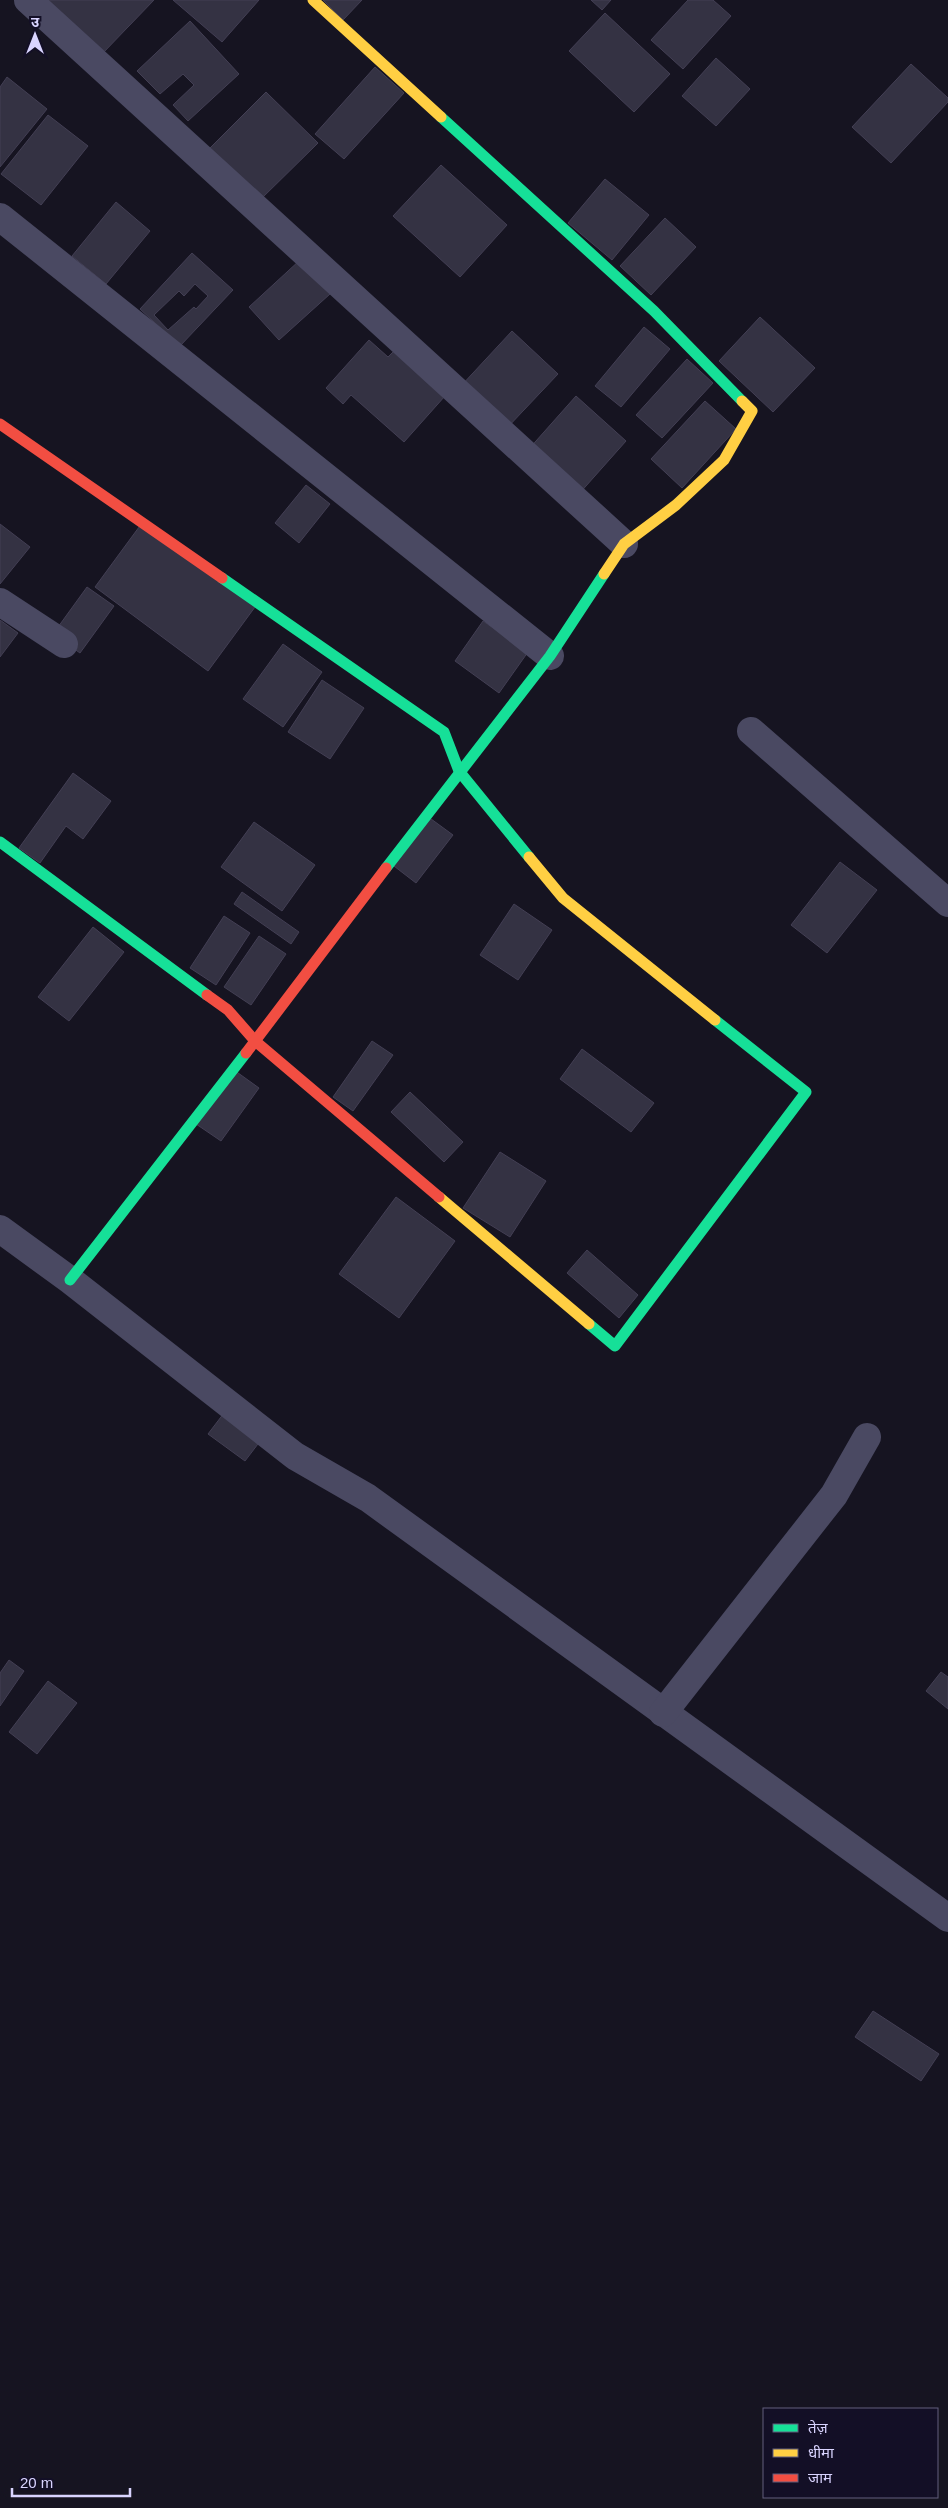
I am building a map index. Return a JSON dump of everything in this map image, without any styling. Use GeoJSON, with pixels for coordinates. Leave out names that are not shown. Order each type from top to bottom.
{"type":"FeatureCollection","features":[{"type":"Feature","properties":{"kind":"street"},"geometry":{"type":"LineString","coordinates":[[28,0],[624,544]]}},
{"type":"Feature","properties":{"kind":"street"},"geometry":{"type":"LineString","coordinates":[[70,1280],[255,1041],[459,771],[550,656],[624,544],[676,505],[724,460],[752,411],[654,311],[313,0]]}},
{"type":"Feature","properties":{"kind":"street"},"geometry":{"type":"LineString","coordinates":[[0,217],[550,656]]}},
{"type":"Feature","properties":{"kind":"street"},"geometry":{"type":"LineString","coordinates":[[0,424],[444,732],[459,771],[563,898],[806,1092],[615,1346],[255,1041],[228,1010],[0,842]]}},
{"type":"Feature","properties":{"kind":"street"},"geometry":{"type":"LineString","coordinates":[[0,602],[64,644]]}},
{"type":"Feature","properties":{"kind":"street"},"geometry":{"type":"LineString","coordinates":[[751,731],[948,903]]}},
{"type":"Feature","properties":{"kind":"street"},"geometry":{"type":"LineString","coordinates":[[0,1229],[70,1280],[295,1456],[368,1498],[948,1918]]}},
{"type":"Feature","properties":{"kind":"street"},"geometry":{"type":"LineString","coordinates":[[663,1713],[834,1495],[867,1437]]}},
{"type":"Feature","properties":{"kind":"building"},"geometry":{"type":"Polygon","coordinates":[[[49,0],[154,0],[102,54],[47,2],[49,0]]]}},
{"type":"Feature","properties":{"kind":"building"},"geometry":{"type":"Polygon","coordinates":[[[173,0],[259,0],[222,42],[173,0]]]}},
{"type":"Feature","properties":{"kind":"building"},"geometry":{"type":"Polygon","coordinates":[[[323,0],[362,0],[343,20],[323,0]]]}},
{"type":"Feature","properties":{"kind":"building"},"geometry":{"type":"Polygon","coordinates":[[[591,0],[611,0],[602,10],[591,0]]]}},
{"type":"Feature","properties":{"kind":"building"},"geometry":{"type":"Polygon","coordinates":[[[688,0],[713,0],[731,16],[683,69],[651,40],[688,0]]]}},
{"type":"Feature","properties":{"kind":"building"},"geometry":{"type":"Polygon","coordinates":[[[605,13],[670,74],[634,112],[569,51],[605,13]]]}},
{"type":"Feature","properties":{"kind":"building"},"geometry":{"type":"Polygon","coordinates":[[[190,21],[239,74],[188,121],[173,105],[194,85],[183,74],[160,94],[137,71],[190,21]]]}},
{"type":"Feature","properties":{"kind":"building"},"geometry":{"type":"Polygon","coordinates":[[[716,58],[750,89],[716,126],[682,96],[716,58]]]}},
{"type":"Feature","properties":{"kind":"building"},"geometry":{"type":"Polygon","coordinates":[[[911,64],[948,98],[948,102],[891,163],[852,127],[911,64]]]}},
{"type":"Feature","properties":{"kind":"building"},"geometry":{"type":"Polygon","coordinates":[[[375,67],[404,93],[344,159],[315,134],[375,67]]]}},
{"type":"Feature","properties":{"kind":"building"},"geometry":{"type":"Polygon","coordinates":[[[7,77],[47,109],[0,167],[0,87],[7,77]]]}},
{"type":"Feature","properties":{"kind":"building"},"geometry":{"type":"Polygon","coordinates":[[[266,92],[318,143],[259,201],[208,150],[266,92]]]}},
{"type":"Feature","properties":{"kind":"building"},"geometry":{"type":"Polygon","coordinates":[[[48,115],[88,146],[41,205],[1,174],[48,115]]]}},
{"type":"Feature","properties":{"kind":"building"},"geometry":{"type":"Polygon","coordinates":[[[441,165],[507,225],[460,277],[393,216],[441,165]]]}},
{"type":"Feature","properties":{"kind":"building"},"geometry":{"type":"Polygon","coordinates":[[[605,179],[649,215],[612,260],[568,223],[605,179]]]}},
{"type":"Feature","properties":{"kind":"building"},"geometry":{"type":"Polygon","coordinates":[[[116,202],[150,231],[106,284],[72,256],[116,202]]]}},
{"type":"Feature","properties":{"kind":"building"},"geometry":{"type":"Polygon","coordinates":[[[665,218],[696,247],[651,295],[620,266],[665,218]]]}},
{"type":"Feature","properties":{"kind":"building"},"geometry":{"type":"Polygon","coordinates":[[[192,253],[233,290],[180,346],[140,309],[192,253]],[[195,284],[184,296],[179,291],[154,315],[168,330],[194,307],[196,309],[208,296],[195,284]]]}},
{"type":"Feature","properties":{"kind":"building"},"geometry":{"type":"Polygon","coordinates":[[[300,260],[330,294],[279,340],[249,307],[300,260]]]}},
{"type":"Feature","properties":{"kind":"building"},"geometry":{"type":"Polygon","coordinates":[[[760,317],[815,368],[773,412],[719,361],[760,317]]]}},
{"type":"Feature","properties":{"kind":"building"},"geometry":{"type":"Polygon","coordinates":[[[644,327],[670,349],[621,407],[595,386],[644,327]]]}},
{"type":"Feature","properties":{"kind":"building"},"geometry":{"type":"Polygon","coordinates":[[[512,331],[558,374],[506,429],[460,387],[512,331]]]}},
{"type":"Feature","properties":{"kind":"building"},"geometry":{"type":"Polygon","coordinates":[[[369,340],[388,357],[394,351],[445,396],[404,442],[351,395],[343,404],[326,388],[369,340]]]}},
{"type":"Feature","properties":{"kind":"building"},"geometry":{"type":"Polygon","coordinates":[[[687,359],[713,383],[662,438],[636,415],[687,359]]]}},
{"type":"Feature","properties":{"kind":"building"},"geometry":{"type":"Polygon","coordinates":[[[576,396],[626,441],[578,495],[528,450],[576,396]]]}},
{"type":"Feature","properties":{"kind":"building"},"geometry":{"type":"Polygon","coordinates":[[[705,401],[736,429],[682,488],[651,459],[705,401]]]}},
{"type":"Feature","properties":{"kind":"building"},"geometry":{"type":"Polygon","coordinates":[[[306,485],[330,504],[299,543],[275,523],[306,485]]]}},
{"type":"Feature","properties":{"kind":"building"},"geometry":{"type":"Polygon","coordinates":[[[142,523],[255,607],[208,671],[95,587],[142,523]]]}},
{"type":"Feature","properties":{"kind":"building"},"geometry":{"type":"Polygon","coordinates":[[[0,524],[30,547],[0,584],[0,524]]]}},
{"type":"Feature","properties":{"kind":"building"},"geometry":{"type":"Polygon","coordinates":[[[87,587],[114,606],[80,653],[53,634],[87,587]]]}},
{"type":"Feature","properties":{"kind":"building"},"geometry":{"type":"Polygon","coordinates":[[[0,620],[18,633],[0,657],[0,620]]]}},
{"type":"Feature","properties":{"kind":"building"},"geometry":{"type":"Polygon","coordinates":[[[483,621],[528,652],[499,693],[455,661],[483,621]]]}},
{"type":"Feature","properties":{"kind":"building"},"geometry":{"type":"Polygon","coordinates":[[[283,644],[322,672],[283,727],[243,699],[283,644]]]}},
{"type":"Feature","properties":{"kind":"building"},"geometry":{"type":"Polygon","coordinates":[[[322,680],[364,708],[330,759],[288,732],[322,680]]]}},
{"type":"Feature","properties":{"kind":"building"},"geometry":{"type":"Polygon","coordinates":[[[73,773],[111,801],[83,839],[66,826],[40,863],[19,848],[73,773]]]}},
{"type":"Feature","properties":{"kind":"building"},"geometry":{"type":"Polygon","coordinates":[[[427,816],[453,835],[416,883],[390,863],[427,816]]]}},
{"type":"Feature","properties":{"kind":"building"},"geometry":{"type":"Polygon","coordinates":[[[254,822],[315,865],[282,911],[221,867],[254,822]]]}},
{"type":"Feature","properties":{"kind":"building"},"geometry":{"type":"Polygon","coordinates":[[[840,862],[877,890],[827,953],[791,925],[840,862]]]}},
{"type":"Feature","properties":{"kind":"building"},"geometry":{"type":"Polygon","coordinates":[[[242,892],[299,932],[291,944],[234,904],[242,892]]]}},
{"type":"Feature","properties":{"kind":"building"},"geometry":{"type":"Polygon","coordinates":[[[514,904],[552,930],[518,980],[480,955],[514,904]]]}},
{"type":"Feature","properties":{"kind":"building"},"geometry":{"type":"Polygon","coordinates":[[[224,916],[250,933],[216,985],[190,968],[224,916]]]}},
{"type":"Feature","properties":{"kind":"building"},"geometry":{"type":"Polygon","coordinates":[[[93,927],[124,952],[69,1021],[38,997],[93,927]]]}},
{"type":"Feature","properties":{"kind":"building"},"geometry":{"type":"Polygon","coordinates":[[[259,936],[286,954],[251,1005],[224,987],[259,936]]]}},
{"type":"Feature","properties":{"kind":"building"},"geometry":{"type":"Polygon","coordinates":[[[372,1041],[393,1055],[353,1111],[333,1097],[372,1041]]]}},
{"type":"Feature","properties":{"kind":"building"},"geometry":{"type":"Polygon","coordinates":[[[582,1049],[654,1103],[631,1132],[560,1079],[582,1049]]]}},
{"type":"Feature","properties":{"kind":"building"},"geometry":{"type":"Polygon","coordinates":[[[234,1070],[259,1088],[221,1141],[196,1124],[234,1070]]]}},
{"type":"Feature","properties":{"kind":"building"},"geometry":{"type":"Polygon","coordinates":[[[410,1092],[463,1142],[444,1162],[391,1112],[410,1092]]]}},
{"type":"Feature","properties":{"kind":"building"},"geometry":{"type":"Polygon","coordinates":[[[500,1152],[546,1181],[510,1237],[463,1208],[500,1152]]]}},
{"type":"Feature","properties":{"kind":"building"},"geometry":{"type":"Polygon","coordinates":[[[396,1197],[455,1241],[399,1318],[339,1274],[396,1197]]]}},
{"type":"Feature","properties":{"kind":"building"},"geometry":{"type":"Polygon","coordinates":[[[587,1250],[638,1295],[619,1318],[567,1273],[587,1250]]]}},
{"type":"Feature","properties":{"kind":"building"},"geometry":{"type":"Polygon","coordinates":[[[224,1413],[261,1440],[245,1461],[208,1434],[224,1413]]]}},
{"type":"Feature","properties":{"kind":"building"},"geometry":{"type":"Polygon","coordinates":[[[9,1660],[24,1671],[0,1706],[0,1673],[9,1660]]]}},
{"type":"Feature","properties":{"kind":"building"},"geometry":{"type":"Polygon","coordinates":[[[941,1672],[948,1677],[948,1709],[926,1691],[941,1672]]]}},
{"type":"Feature","properties":{"kind":"building"},"geometry":{"type":"Polygon","coordinates":[[[48,1681],[77,1703],[37,1754],[9,1732],[48,1681]]]}},
{"type":"Feature","properties":{"kind":"building"},"geometry":{"type":"Polygon","coordinates":[[[873,2011],[939,2054],[921,2081],[855,2037],[873,2011]]]}},
{"type":"Feature","properties":{"kind":"traffic: fast"},"geometry":{"type":"LineString","coordinates":[[441,117],[654,311],[742,401]]}},
{"type":"Feature","properties":{"kind":"traffic: fast"},"geometry":{"type":"LineString","coordinates":[[386,868],[550,656],[604,574]]}},
{"type":"Feature","properties":{"kind":"traffic: fast"},"geometry":{"type":"LineString","coordinates":[[222,578],[444,732],[459,771],[529,857]]}},
{"type":"Feature","properties":{"kind":"traffic: fast"},"geometry":{"type":"LineString","coordinates":[[0,842],[207,995]]}},
{"type":"Feature","properties":{"kind":"traffic: fast"},"geometry":{"type":"LineString","coordinates":[[589,1324],[615,1346],[806,1092],[715,1020]]}},
{"type":"Feature","properties":{"kind":"traffic: fast"},"geometry":{"type":"LineString","coordinates":[[70,1280],[246,1053]]}},
{"type":"Feature","properties":{"kind":"traffic: slow"},"geometry":{"type":"LineString","coordinates":[[313,0],[441,117]]}},
{"type":"Feature","properties":{"kind":"traffic: slow"},"geometry":{"type":"LineString","coordinates":[[604,574],[624,544],[676,505],[724,460],[752,411],[742,401]]}},
{"type":"Feature","properties":{"kind":"traffic: slow"},"geometry":{"type":"LineString","coordinates":[[529,857],[563,898],[715,1020]]}},
{"type":"Feature","properties":{"kind":"traffic: slow"},"geometry":{"type":"LineString","coordinates":[[439,1197],[589,1324]]}},
{"type":"Feature","properties":{"kind":"traffic: jam"},"geometry":{"type":"LineString","coordinates":[[0,424],[222,578]]}},
{"type":"Feature","properties":{"kind":"traffic: jam"},"geometry":{"type":"LineString","coordinates":[[246,1053],[386,868]]}},
{"type":"Feature","properties":{"kind":"traffic: jam"},"geometry":{"type":"LineString","coordinates":[[207,995],[228,1010],[255,1041],[439,1197]]}}]}
